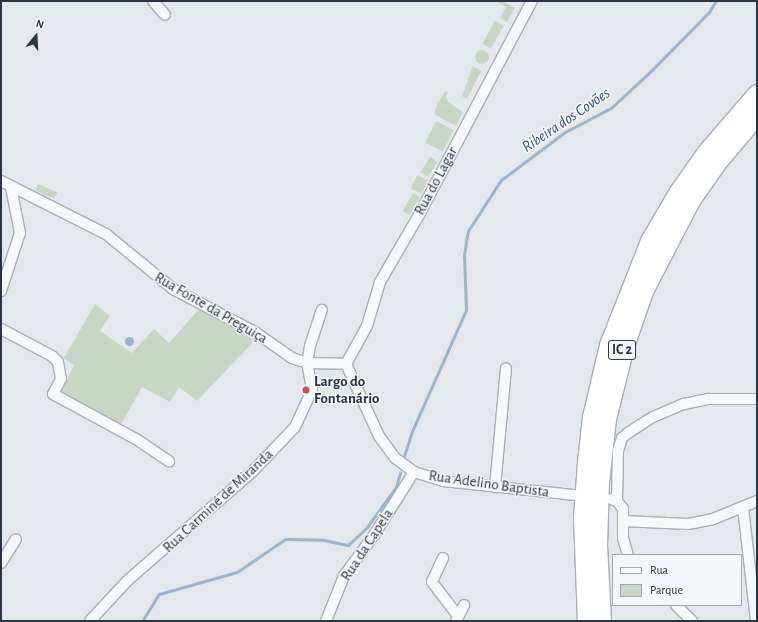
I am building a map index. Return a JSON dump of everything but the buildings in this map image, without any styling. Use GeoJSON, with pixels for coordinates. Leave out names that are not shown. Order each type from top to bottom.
{"type":"FeatureCollection","features":[{"type":"Feature","properties":{"kind":"highway","name":"IC 2"},"geometry":{"type":"LineString","coordinates":[[587,621],[583,517],[586,462],[592,417],[609,345],[650,241],[678,193],[710,147],[757,94]]}},
{"type":"Feature","properties":{"kind":"highway","name":"IC 2"},"geometry":{"type":"LineString","coordinates":[[601,621],[598,544],[599,482],[606,419],[624,346],[646,285],[690,200],[718,160],[757,114]]}},
{"type":"Feature","properties":{"kind":"street"},"geometry":{"type":"LineString","coordinates":[[153,1],[165,15]]}},
{"type":"Feature","properties":{"kind":"street","name":"Rua do Lagar"},"geometry":{"type":"LineString","coordinates":[[346,364],[367,326],[380,282],[419,214],[532,1]]}},
{"type":"Feature","properties":{"kind":"street","name":"Rua Fonte da Preguiça"},"geometry":{"type":"LineString","coordinates":[[1,181],[106,234],[173,289],[255,332],[292,358],[307,363],[346,364]]}},
{"type":"Feature","properties":{"kind":"street"},"geometry":{"type":"LineString","coordinates":[[1,291],[20,233],[11,187]]}},
{"type":"Feature","properties":{"kind":"street"},"geometry":{"type":"LineString","coordinates":[[307,363],[310,346],[322,310]]}},
{"type":"Feature","properties":{"kind":"street"},"geometry":{"type":"LineString","coordinates":[[1,329],[52,356],[58,362],[61,379],[54,394],[136,439],[169,461]]}},
{"type":"Feature","properties":{"kind":"street","name":"Rua Carminé de Miranda"},"geometry":{"type":"LineString","coordinates":[[90,621],[127,581],[253,471],[295,427],[312,390],[307,363]]}},
{"type":"Feature","properties":{"kind":"street","name":"Rua Adelino Baptista"},"geometry":{"type":"LineString","coordinates":[[346,364],[378,436],[395,458],[414,472],[443,481],[575,495]]}},
{"type":"Feature","properties":{"kind":"street"},"geometry":{"type":"LineString","coordinates":[[495,487],[506,369]]}},
{"type":"Feature","properties":{"kind":"street"},"geometry":{"type":"LineString","coordinates":[[628,554],[623,538],[623,509],[614,500],[618,451],[622,438],[653,418],[684,404],[708,399],[757,399]]}},
{"type":"Feature","properties":{"kind":"street","name":"Rua da Capela"},"geometry":{"type":"LineString","coordinates":[[326,621],[344,576],[374,535],[414,472]]}},
{"type":"Feature","properties":{"kind":"street"},"geometry":{"type":"LineString","coordinates":[[623,521],[688,524],[713,519],[757,501]]}},
{"type":"Feature","properties":{"kind":"street"},"geometry":{"type":"LineString","coordinates":[[743,507],[756,621]]}},
{"type":"Feature","properties":{"kind":"street"},"geometry":{"type":"LineString","coordinates":[[1,563],[16,539]]}},
{"type":"Feature","properties":{"kind":"street"},"geometry":{"type":"LineString","coordinates":[[443,558],[432,582],[457,619],[464,605]]}},
{"type":"Feature","properties":{"kind":"street"},"geometry":{"type":"LineString","coordinates":[[677,606],[692,621]]}},
{"type":"Feature","properties":{"kind":"green space"},"geometry":{"type":"Polygon","coordinates":[[[496,1],[502,1],[515,8],[507,22],[500,18],[506,7],[496,1]]]}},
{"type":"Feature","properties":{"kind":"green space"},"geometry":{"type":"Polygon","coordinates":[[[495,21],[504,26],[491,49],[482,44],[495,21]]]}},
{"type":"Feature","properties":{"kind":"green space"},"geometry":{"type":"Polygon","coordinates":[[[479,50],[485,50],[489,54],[489,60],[485,64],[479,64],[475,60],[475,54],[479,50]]]}},
{"type":"Feature","properties":{"kind":"green space"},"geometry":{"type":"Polygon","coordinates":[[[473,66],[481,71],[467,99],[462,96],[473,66]]]}},
{"type":"Feature","properties":{"kind":"green space"},"geometry":{"type":"Polygon","coordinates":[[[445,91],[448,92],[446,97],[448,102],[463,112],[456,126],[434,114],[438,102],[451,109],[439,102],[445,91]]]}},
{"type":"Feature","properties":{"kind":"green space"},"geometry":{"type":"Polygon","coordinates":[[[436,121],[454,130],[443,151],[425,142],[436,121]]]}},
{"type":"Feature","properties":{"kind":"green space"},"geometry":{"type":"Polygon","coordinates":[[[430,157],[438,162],[428,177],[420,172],[430,157]]]}},
{"type":"Feature","properties":{"kind":"green space"},"geometry":{"type":"Polygon","coordinates":[[[417,175],[428,180],[422,194],[411,189],[417,175]]]}},
{"type":"Feature","properties":{"kind":"green space"},"geometry":{"type":"Polygon","coordinates":[[[38,184],[57,192],[55,199],[35,190],[38,184]]]}},
{"type":"Feature","properties":{"kind":"green space"},"geometry":{"type":"Polygon","coordinates":[[[413,193],[420,197],[409,215],[402,211],[413,193]]]}},
{"type":"Feature","properties":{"kind":"green space"},"geometry":{"type":"Polygon","coordinates":[[[95,304],[110,316],[100,331],[132,353],[154,329],[169,343],[200,308],[257,338],[197,401],[179,387],[170,402],[142,387],[120,426],[61,393],[74,365],[64,358],[95,304]]]}},
{"type":"Feature","properties":{"kind":"water"},"geometry":{"type":"Polygon","coordinates":[[[129,336],[134,341],[129,346],[124,341],[129,336]]]}},
{"type":"Feature","properties":{"kind":"waterway","name":"Ribeira dos Covões"},"geometry":{"type":"LineString","coordinates":[[404,456],[413,429],[466,310],[464,255],[468,231],[501,180],[565,132],[611,108],[652,70],[709,12],[716,1]]}},
{"type":"Feature","properties":{"kind":"waterway","name":"Ribeira dos Covões"},"geometry":{"type":"LineString","coordinates":[[142,621],[159,594],[237,572],[285,539],[324,540],[348,545],[367,527],[396,487],[400,473]]}},
{"type":"Feature","properties":{"kind":"place","name":"Largo do Fontanário"},"geometry":{"type":"Point","coordinates":[306,390]}}]}
